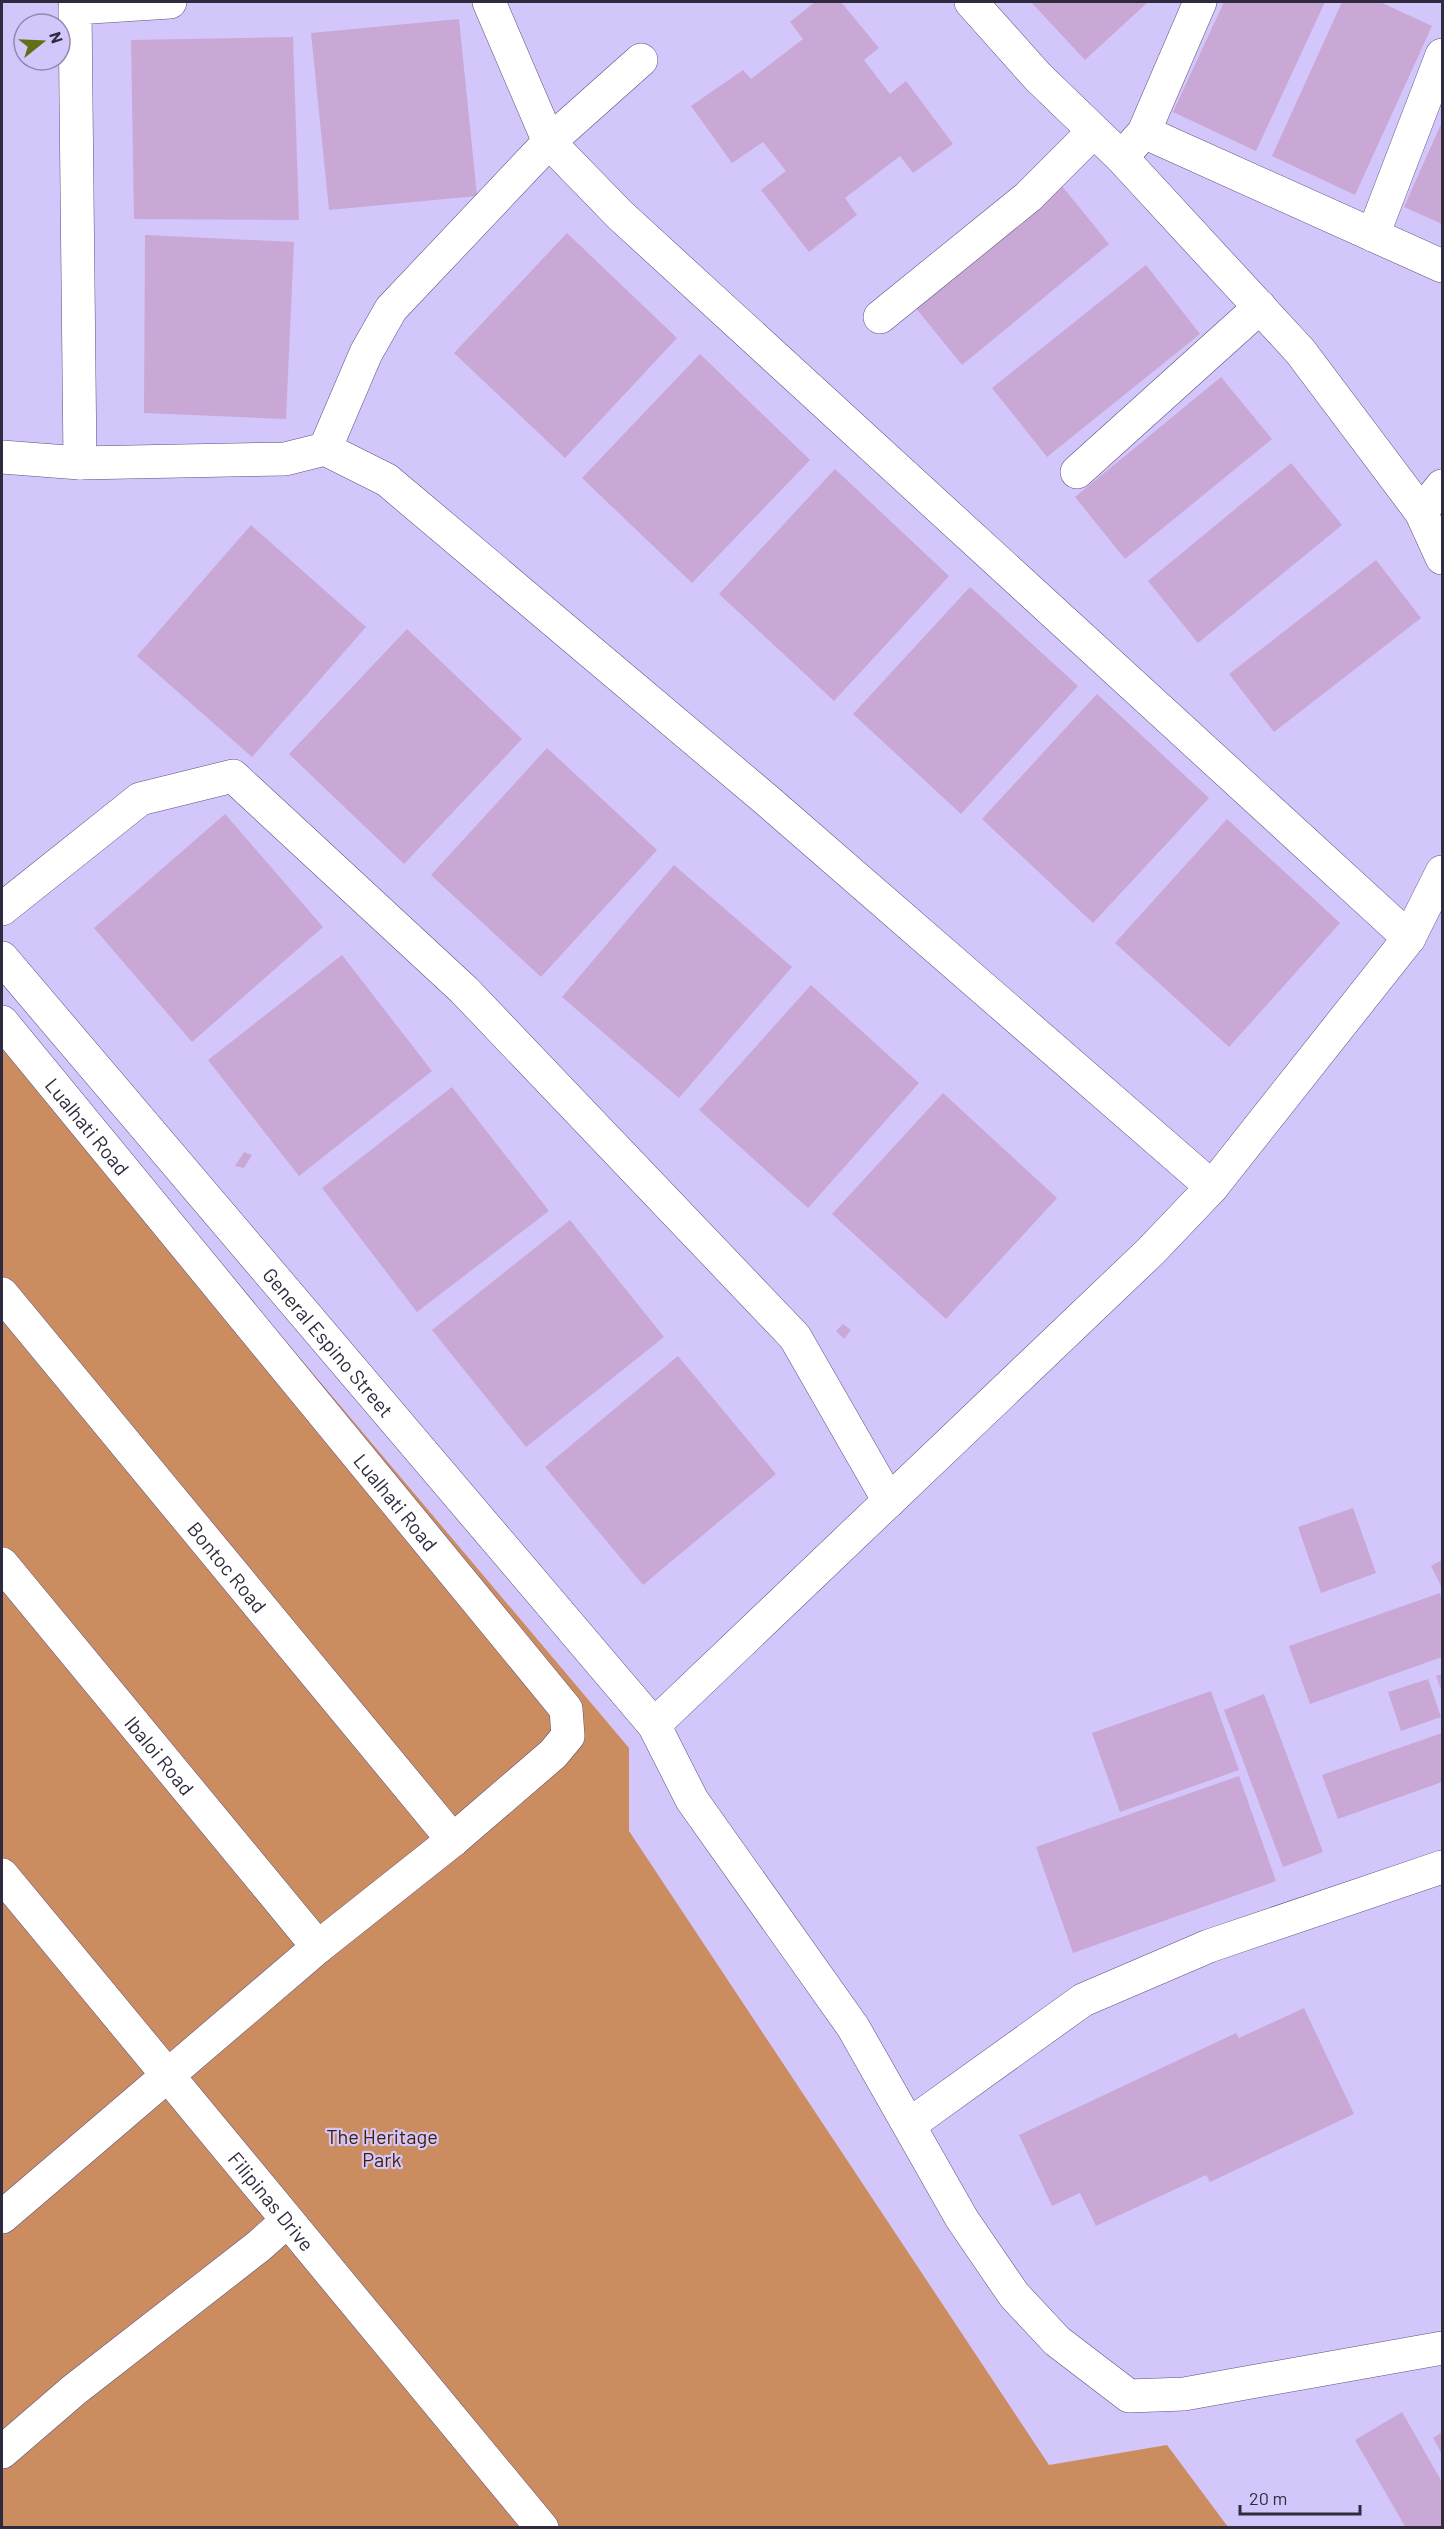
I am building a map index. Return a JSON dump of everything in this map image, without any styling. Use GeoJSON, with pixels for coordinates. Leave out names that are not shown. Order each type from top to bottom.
{"type":"FeatureCollection","features":[{"type":"Feature","properties":{"kind":"street"},"geometry":{"type":"LineString","coordinates":[[80,463],[75,8],[171,2]]}},
{"type":"Feature","properties":{"kind":"street"},"geometry":{"type":"LineString","coordinates":[[489,2],[549,142],[629,223],[1409,938]]}},
{"type":"Feature","properties":{"kind":"street"},"geometry":{"type":"LineString","coordinates":[[971,2],[1038,78],[1121,157],[1300,351],[1421,512],[1443,558]]}},
{"type":"Feature","properties":{"kind":"street"},"geometry":{"type":"LineString","coordinates":[[1121,157],[1144,132],[1200,2]]}},
{"type":"Feature","properties":{"kind":"street"},"geometry":{"type":"LineString","coordinates":[[1373,235],[1442,55]]}},
{"type":"Feature","properties":{"kind":"street"},"geometry":{"type":"LineString","coordinates":[[325,449],[366,353],[391,309],[549,142],[641,60]]}},
{"type":"Feature","properties":{"kind":"street"},"geometry":{"type":"LineString","coordinates":[[880,317],[1028,197],[1093,132]]}},
{"type":"Feature","properties":{"kind":"street"},"geometry":{"type":"LineString","coordinates":[[1144,132],[1443,266]]}},
{"type":"Feature","properties":{"kind":"street"},"geometry":{"type":"LineString","coordinates":[[1077,472],[1260,308]]}},
{"type":"Feature","properties":{"kind":"street"},"geometry":{"type":"LineString","coordinates":[[2,457],[80,463],[285,459],[325,449],[387,480],[778,809],[1212,1187]]}},
{"type":"Feature","properties":{"kind":"street"},"geometry":{"type":"LineString","coordinates":[[1421,512],[1443,486]]}},
{"type":"Feature","properties":{"kind":"street"},"geometry":{"type":"LineString","coordinates":[[2,909],[140,799],[233,776],[464,990],[795,1337],[889,1501]]}},
{"type":"Feature","properties":{"kind":"street"},"geometry":{"type":"LineString","coordinates":[[654,1725],[1151,1251],[1212,1187],[1409,938],[1443,872]]}},
{"type":"Feature","properties":{"kind":"street","name":"General Espino Street"},"geometry":{"type":"LineString","coordinates":[[2,958],[654,1725],[692,1800],[854,2026],[962,2219],[1014,2295],[1057,2341],[1129,2396],[1184,2394],[1443,2348]]}},
{"type":"Feature","properties":{"kind":"street","name":"Lualhati Road"},"geometry":{"type":"LineString","coordinates":[[2,1022],[566,1709],[568,1736],[553,1754],[453,1840],[318,1947],[2,2217]]}},
{"type":"Feature","properties":{"kind":"street","name":"Bontoc Road"},"geometry":{"type":"LineString","coordinates":[[2,1294],[453,1840]]}},
{"type":"Feature","properties":{"kind":"street","name":"Ibaloi Road"},"geometry":{"type":"LineString","coordinates":[[2,1564],[318,1947]]}},
{"type":"Feature","properties":{"kind":"street"},"geometry":{"type":"LineString","coordinates":[[909,2125],[1083,2000],[1209,1946],[1443,1867]]}},
{"type":"Feature","properties":{"kind":"street","name":"Filipinas Drive"},"geometry":{"type":"LineString","coordinates":[[2,1875],[542,2528]]}},
{"type":"Feature","properties":{"kind":"street"},"geometry":{"type":"LineString","coordinates":[[2,2452],[74,2390],[259,2246],[287,2221]]}},
{"type":"Feature","properties":{"kind":"green space","name":"The Heritage Park"},"geometry":{"type":"Polygon","coordinates":[[[2,1005],[629,1748],[629,1831],[1049,2465],[1167,2445],[1228,2527],[2,2527],[2,1005]]]}},
{"type":"Feature","properties":{"kind":"building"},"geometry":{"type":"Polygon","coordinates":[[[815,2],[841,2],[879,48],[864,60],[890,94],[906,81],[953,144],[913,173],[900,156],[845,198],[857,215],[809,252],[761,190],[786,171],[763,142],[732,163],[691,106],[743,70],[751,79],[803,39],[790,22],[815,2]]]}},
{"type":"Feature","properties":{"kind":"building"},"geometry":{"type":"Polygon","coordinates":[[[1031,2],[1148,2],[1085,60],[1031,2]]]}},
{"type":"Feature","properties":{"kind":"building"},"geometry":{"type":"Polygon","coordinates":[[[1224,2],[1325,2],[1256,151],[1173,112],[1224,2]]]}},
{"type":"Feature","properties":{"kind":"building"},"geometry":{"type":"Polygon","coordinates":[[[1342,2],[1380,2],[1432,26],[1355,195],[1272,156],[1342,2]]]}},
{"type":"Feature","properties":{"kind":"building"},"geometry":{"type":"Polygon","coordinates":[[[459,19],[477,196],[329,210],[311,33],[459,19]]]}},
{"type":"Feature","properties":{"kind":"building"},"geometry":{"type":"Polygon","coordinates":[[[293,37],[299,220],[134,219],[131,40],[293,37]]]}},
{"type":"Feature","properties":{"kind":"building"},"geometry":{"type":"Polygon","coordinates":[[[1442,122],[1442,224],[1404,207],[1442,122]]]}},
{"type":"Feature","properties":{"kind":"building"},"geometry":{"type":"Polygon","coordinates":[[[1062,186],[1109,244],[962,365],[915,307],[1062,186]]]}},
{"type":"Feature","properties":{"kind":"building"},"geometry":{"type":"Polygon","coordinates":[[[567,233],[677,338],[565,458],[454,353],[567,233]]]}},
{"type":"Feature","properties":{"kind":"building"},"geometry":{"type":"Polygon","coordinates":[[[145,235],[294,242],[286,419],[144,413],[145,235]]]}},
{"type":"Feature","properties":{"kind":"building"},"geometry":{"type":"Polygon","coordinates":[[[1146,265],[1200,334],[1047,457],[992,388],[1146,265]]]}},
{"type":"Feature","properties":{"kind":"building"},"geometry":{"type":"Polygon","coordinates":[[[700,354],[810,460],[692,583],[582,478],[700,354]]]}},
{"type":"Feature","properties":{"kind":"building"},"geometry":{"type":"Polygon","coordinates":[[[1221,377],[1272,439],[1125,559],[1075,497],[1221,377]]]}},
{"type":"Feature","properties":{"kind":"building"},"geometry":{"type":"Polygon","coordinates":[[[1291,463],[1342,525],[1198,643],[1148,581],[1291,463]]]}},
{"type":"Feature","properties":{"kind":"building"},"geometry":{"type":"Polygon","coordinates":[[[835,469],[949,576],[834,701],[719,594],[835,469]]]}},
{"type":"Feature","properties":{"kind":"building"},"geometry":{"type":"Polygon","coordinates":[[[251,525],[366,627],[252,757],[137,656],[251,525]]]}},
{"type":"Feature","properties":{"kind":"building"},"geometry":{"type":"Polygon","coordinates":[[[1376,560],[1421,618],[1274,732],[1229,674],[1376,560]]]}},
{"type":"Feature","properties":{"kind":"building"},"geometry":{"type":"Polygon","coordinates":[[[970,587],[1078,686],[961,814],[853,714],[970,587]]]}},
{"type":"Feature","properties":{"kind":"building"},"geometry":{"type":"Polygon","coordinates":[[[407,629],[522,739],[404,864],[289,754],[407,629]]]}},
{"type":"Feature","properties":{"kind":"building"},"geometry":{"type":"Polygon","coordinates":[[[1097,694],[1209,798],[1093,923],[982,819],[1097,694]]]}},
{"type":"Feature","properties":{"kind":"building"},"geometry":{"type":"Polygon","coordinates":[[[547,748],[657,850],[541,977],[431,875],[547,748]]]}},
{"type":"Feature","properties":{"kind":"building"},"geometry":{"type":"Polygon","coordinates":[[[225,814],[323,927],[192,1042],[94,928],[225,814]]]}},
{"type":"Feature","properties":{"kind":"building"},"geometry":{"type":"Polygon","coordinates":[[[1227,819],[1340,923],[1229,1047],[1115,943],[1227,819]]]}},
{"type":"Feature","properties":{"kind":"building"},"geometry":{"type":"Polygon","coordinates":[[[674,865],[792,967],[679,1098],[562,997],[674,865]]]}},
{"type":"Feature","properties":{"kind":"building"},"geometry":{"type":"Polygon","coordinates":[[[342,955],[432,1071],[299,1176],[208,1060],[342,955]]]}},
{"type":"Feature","properties":{"kind":"building"},"geometry":{"type":"Polygon","coordinates":[[[811,985],[919,1083],[808,1208],[699,1110],[811,985]]]}},
{"type":"Feature","properties":{"kind":"building"},"geometry":{"type":"Polygon","coordinates":[[[452,1087],[549,1211],[417,1312],[322,1188],[452,1087]]]}},
{"type":"Feature","properties":{"kind":"building"},"geometry":{"type":"Polygon","coordinates":[[[943,1093],[1057,1198],[946,1319],[832,1214],[943,1093]]]}},
{"type":"Feature","properties":{"kind":"building"},"geometry":{"type":"Polygon","coordinates":[[[244,1152],[252,1155],[244,1168],[235,1166],[244,1152]]]}},
{"type":"Feature","properties":{"kind":"building"},"geometry":{"type":"Polygon","coordinates":[[[570,1220],[664,1337],[526,1447],[432,1330],[570,1220]]]}},
{"type":"Feature","properties":{"kind":"building"},"geometry":{"type":"Polygon","coordinates":[[[843,1324],[851,1330],[844,1339],[836,1331],[843,1324]]]}},
{"type":"Feature","properties":{"kind":"building"},"geometry":{"type":"Polygon","coordinates":[[[678,1356],[776,1474],[643,1585],[545,1467],[678,1356]]]}},
{"type":"Feature","properties":{"kind":"building"},"geometry":{"type":"Polygon","coordinates":[[[1353,1508],[1376,1573],[1321,1593],[1298,1527],[1353,1508]]]}},
{"type":"Feature","properties":{"kind":"building"},"geometry":{"type":"Polygon","coordinates":[[[1442,1560],[1442,1588],[1431,1566],[1442,1560]]]}},
{"type":"Feature","properties":{"kind":"building"},"geometry":{"type":"Polygon","coordinates":[[[1440,1593],[1442,1657],[1310,1704],[1289,1646],[1440,1593]]]}},
{"type":"Feature","properties":{"kind":"building"},"geometry":{"type":"Polygon","coordinates":[[[1442,1674],[1442,1692],[1436,1676],[1442,1674]]]}},
{"type":"Feature","properties":{"kind":"building"},"geometry":{"type":"Polygon","coordinates":[[[1428,1679],[1441,1717],[1401,1731],[1388,1692],[1428,1679]]]}},
{"type":"Feature","properties":{"kind":"building"},"geometry":{"type":"Polygon","coordinates":[[[1211,1691],[1239,1770],[1120,1812],[1092,1733],[1211,1691]]]}},
{"type":"Feature","properties":{"kind":"building"},"geometry":{"type":"Polygon","coordinates":[[[1264,1694],[1323,1852],[1283,1867],[1224,1710],[1264,1694]]]}},
{"type":"Feature","properties":{"kind":"building"},"geometry":{"type":"Polygon","coordinates":[[[1442,1733],[1442,1782],[1338,1819],[1322,1775],[1442,1733]]]}},
{"type":"Feature","properties":{"kind":"building"},"geometry":{"type":"Polygon","coordinates":[[[1239,1776],[1276,1881],[1073,1953],[1036,1847],[1239,1776]]]}},
{"type":"Feature","properties":{"kind":"building"},"geometry":{"type":"Polygon","coordinates":[[[1304,2008],[1354,2114],[1210,2182],[1206,2175],[1096,2226],[1080,2193],[1052,2206],[1019,2135],[1236,2033],[1239,2038],[1304,2008]]]}},
{"type":"Feature","properties":{"kind":"building"},"geometry":{"type":"Polygon","coordinates":[[[1402,2412],[1442,2482],[1442,2528],[1406,2528],[1355,2440],[1402,2412]]]}},
{"type":"Feature","properties":{"kind":"building"},"geometry":{"type":"Polygon","coordinates":[[[1442,2432],[1442,2454],[1433,2438],[1442,2432]]]}}]}
